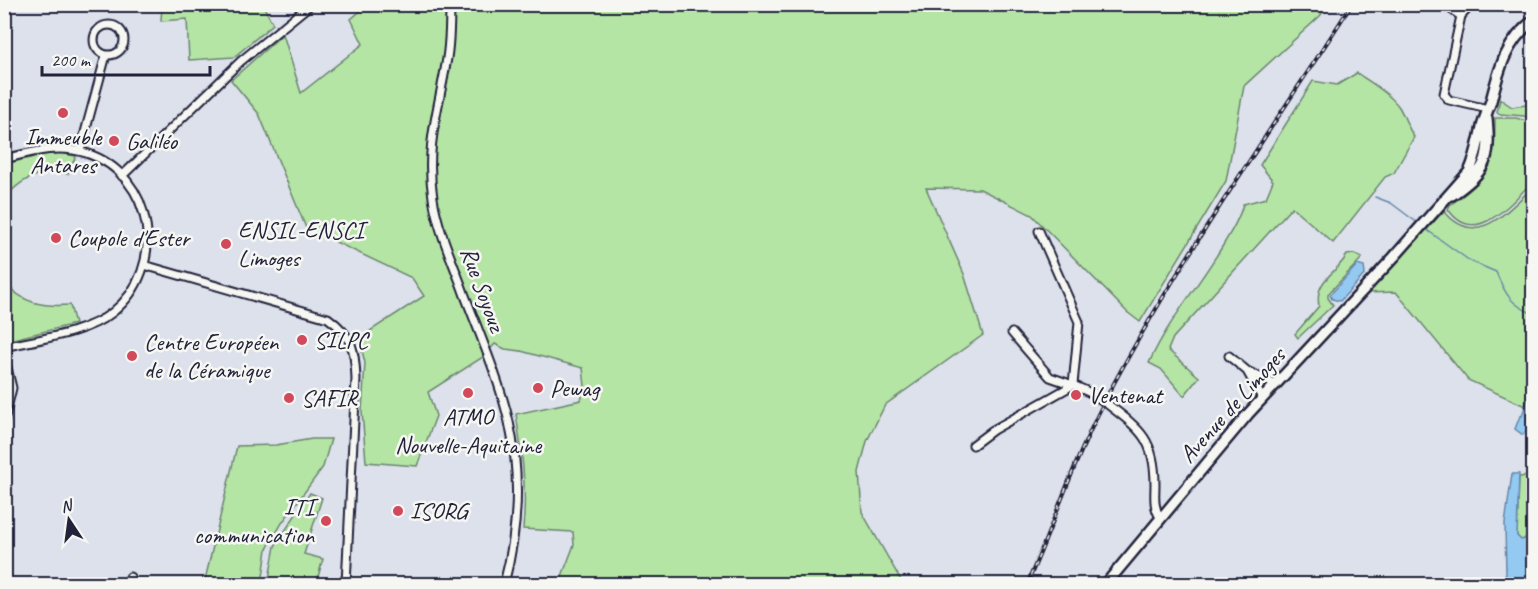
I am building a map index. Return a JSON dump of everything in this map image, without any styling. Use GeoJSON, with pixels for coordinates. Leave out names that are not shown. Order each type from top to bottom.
{"type":"FeatureCollection","features":[{"type":"Feature","properties":{"kind":"main road"},"geometry":{"type":"LineString","coordinates":[[1443,202],[1476,177],[1482,169],[1488,153],[1482,125],[1505,53],[1518,34],[1533,20]]}},
{"type":"Feature","properties":{"kind":"main road"},"geometry":{"type":"LineString","coordinates":[[1443,202],[1469,172],[1477,150],[1484,141]]}},
{"type":"Feature","properties":{"kind":"main road"},"geometry":{"type":"LineString","coordinates":[[1477,150],[1482,154],[1488,153]]}},
{"type":"Feature","properties":{"kind":"main road","name":"Avenue de Limoges"},"geometry":{"type":"LineString","coordinates":[[1106,585],[1160,517],[1274,384],[1443,202]]}},
{"type":"Feature","properties":{"kind":"street"},"geometry":{"type":"LineString","coordinates":[[122,176],[241,61],[311,4]]}},
{"type":"Feature","properties":{"kind":"street","name":"Rue Soyouz"},"geometry":{"type":"LineString","coordinates":[[450,4],[447,61],[433,123],[430,175],[433,200],[442,233],[509,421],[514,450],[516,520],[504,585]]}},
{"type":"Feature","properties":{"kind":"street"},"geometry":{"type":"LineString","coordinates":[[1443,4],[1461,16]]}},
{"type":"Feature","properties":{"kind":"street"},"geometry":{"type":"LineString","coordinates":[[1473,4],[1461,16],[1444,94],[1449,100],[1487,113]]}},
{"type":"Feature","properties":{"kind":"street"},"geometry":{"type":"LineString","coordinates":[[108,25],[121,31],[124,35],[124,45],[119,52],[106,55],[95,46],[94,37],[99,29],[108,25]]}},
{"type":"Feature","properties":{"kind":"street"},"geometry":{"type":"LineString","coordinates":[[80,151],[106,55]]}},
{"type":"Feature","properties":{"kind":"street"},"geometry":{"type":"LineString","coordinates":[[4,159],[46,148],[80,151],[99,158],[122,176],[141,206],[145,218],[148,246],[140,277],[130,294],[116,309],[99,321],[78,330],[4,347]]}},
{"type":"Feature","properties":{"kind":"street"},"geometry":{"type":"LineString","coordinates":[[1039,231],[1079,322],[1073,385]]}},
{"type":"Feature","properties":{"kind":"street"},"geometry":{"type":"LineString","coordinates":[[144,265],[328,318],[342,328],[349,339],[355,353],[356,380],[346,585]]}},
{"type":"Feature","properties":{"kind":"street"},"geometry":{"type":"LineString","coordinates":[[1012,333],[1050,377],[1093,394],[1138,428],[1155,463],[1156,512],[1160,517]]}},
{"type":"Feature","properties":{"kind":"street"},"geometry":{"type":"LineString","coordinates":[[4,356],[12,388],[4,421]]}},
{"type":"Feature","properties":{"kind":"street"},"geometry":{"type":"LineString","coordinates":[[1230,356],[1247,371],[1274,384]]}},
{"type":"Feature","properties":{"kind":"street"},"geometry":{"type":"LineString","coordinates":[[1247,371],[1262,398]]}},
{"type":"Feature","properties":{"kind":"street"},"geometry":{"type":"LineString","coordinates":[[973,444],[993,430],[1073,385]]}},
{"type":"Feature","properties":{"kind":"green space"},"geometry":{"type":"Polygon","coordinates":[[[162,5],[263,5],[273,24],[234,57],[189,60],[187,19],[161,21],[162,5]]]}},
{"type":"Feature","properties":{"kind":"green space"},"geometry":{"type":"Polygon","coordinates":[[[364,5],[1328,5],[1320,16],[1244,86],[1226,181],[1140,322],[1127,312],[1032,215],[980,189],[926,188],[964,274],[983,335],[885,405],[867,441],[859,472],[862,512],[903,584],[559,584],[574,545],[573,532],[523,529],[524,485],[516,414],[581,400],[585,386],[583,368],[521,351],[505,349],[495,344],[483,357],[428,392],[436,416],[417,466],[366,462],[362,411],[365,363],[359,338],[424,296],[412,278],[306,228],[259,114],[231,80],[283,34],[301,93],[363,44],[351,19],[365,7],[364,5]]]}},
{"type":"Feature","properties":{"kind":"green space"},"geometry":{"type":"Polygon","coordinates":[[[1357,73],[1380,88],[1395,102],[1414,137],[1394,173],[1385,177],[1333,243],[1292,207],[1173,338],[1168,350],[1199,377],[1184,396],[1161,369],[1149,363],[1157,347],[1225,242],[1238,219],[1243,204],[1266,198],[1273,181],[1260,165],[1313,81],[1337,85],[1357,73]]]}},
{"type":"Feature","properties":{"kind":"green space"},"geometry":{"type":"Polygon","coordinates":[[[1500,99],[1512,107],[1526,105],[1528,99],[1533,103],[1533,119],[1500,114],[1497,112],[1500,99]]]}},
{"type":"Feature","properties":{"kind":"green space"},"geometry":{"type":"Polygon","coordinates":[[[1495,118],[1516,118],[1533,123],[1533,181],[1504,210],[1481,224],[1470,225],[1459,220],[1448,209],[1482,178],[1488,169],[1494,148],[1495,118]]]}},
{"type":"Feature","properties":{"kind":"green space"},"geometry":{"type":"Polygon","coordinates":[[[60,153],[76,156],[68,174],[50,172],[33,176],[18,185],[5,198],[5,164],[60,153]]]}},
{"type":"Feature","properties":{"kind":"green space"},"geometry":{"type":"Polygon","coordinates":[[[1533,187],[1534,379],[1525,406],[1468,380],[1396,292],[1367,293],[1444,211],[1456,222],[1468,227],[1479,227],[1501,216],[1533,187]]]}},
{"type":"Feature","properties":{"kind":"green space"},"geometry":{"type":"Polygon","coordinates":[[[1354,254],[1362,258],[1328,294],[1333,305],[1298,338],[1295,334],[1319,306],[1318,297],[1323,283],[1347,255],[1354,254]]]}},
{"type":"Feature","properties":{"kind":"green space"},"geometry":{"type":"Polygon","coordinates":[[[5,282],[19,295],[34,302],[70,305],[75,324],[5,341],[5,282]]]}},
{"type":"Feature","properties":{"kind":"green space"},"geometry":{"type":"Polygon","coordinates":[[[312,439],[331,439],[323,467],[282,523],[267,549],[262,584],[204,584],[237,446],[276,445],[312,439]]]}},
{"type":"Feature","properties":{"kind":"green space"},"geometry":{"type":"Polygon","coordinates":[[[1533,476],[1526,536],[1521,540],[1517,536],[1519,477],[1533,476]]]}},
{"type":"Feature","properties":{"kind":"green space"},"geometry":{"type":"Polygon","coordinates":[[[310,493],[322,498],[304,554],[323,559],[316,584],[268,584],[275,546],[310,493]]]}},
{"type":"Feature","properties":{"kind":"water"},"geometry":{"type":"Polygon","coordinates":[[[1357,265],[1364,267],[1365,274],[1340,301],[1332,299],[1330,295],[1357,265]]]}},
{"type":"Feature","properties":{"kind":"water"},"geometry":{"type":"Polygon","coordinates":[[[1533,380],[1533,441],[1527,430],[1523,435],[1515,429],[1522,416],[1533,380]]]}},
{"type":"Feature","properties":{"kind":"water"},"geometry":{"type":"Polygon","coordinates":[[[1512,474],[1519,474],[1517,536],[1521,540],[1526,536],[1533,483],[1533,584],[1500,584],[1506,574],[1505,524],[1512,474]]]}},
{"type":"Feature","properties":{"kind":"waterway"},"geometry":{"type":"LineString","coordinates":[[1375,197],[1391,203],[1415,221]]}},
{"type":"Feature","properties":{"kind":"waterway"},"geometry":{"type":"LineString","coordinates":[[1427,230],[1470,261],[1496,272],[1502,287],[1514,303],[1534,314]]}},
{"type":"Feature","properties":{"kind":"railway"},"geometry":{"type":"LineString","coordinates":[[1027,584],[1100,409],[1140,336],[1198,240],[1352,4]]}},
{"type":"Feature","properties":{"kind":"place","name":"Immeuble Antares"},"geometry":{"type":"Point","coordinates":[63,113]}},
{"type":"Feature","properties":{"kind":"place","name":"Galiléo"},"geometry":{"type":"Point","coordinates":[114,141]}},
{"type":"Feature","properties":{"kind":"place","name":"Coupole d'Ester"},"geometry":{"type":"Point","coordinates":[56,238]}},
{"type":"Feature","properties":{"kind":"place","name":"ENSIL-ENSCI Limoges"},"geometry":{"type":"Point","coordinates":[226,244]}},
{"type":"Feature","properties":{"kind":"place","name":"SILPC"},"geometry":{"type":"Point","coordinates":[302,340]}},
{"type":"Feature","properties":{"kind":"place","name":"Centre Européen de la Céramique"},"geometry":{"type":"Point","coordinates":[132,356]}},
{"type":"Feature","properties":{"kind":"place","name":"Pewag"},"geometry":{"type":"Point","coordinates":[538,388]}},
{"type":"Feature","properties":{"kind":"place","name":"ATMO Nouvelle-Aquitaine"},"geometry":{"type":"Point","coordinates":[468,393]}},
{"type":"Feature","properties":{"kind":"place","name":"Ventenat"},"geometry":{"type":"Point","coordinates":[1076,395]}},
{"type":"Feature","properties":{"kind":"place","name":"SAFIR"},"geometry":{"type":"Point","coordinates":[289,398]}},
{"type":"Feature","properties":{"kind":"place","name":"ISORG"},"geometry":{"type":"Point","coordinates":[398,511]}},
{"type":"Feature","properties":{"kind":"place","name":"ITI communication"},"geometry":{"type":"Point","coordinates":[326,521]}}]}
